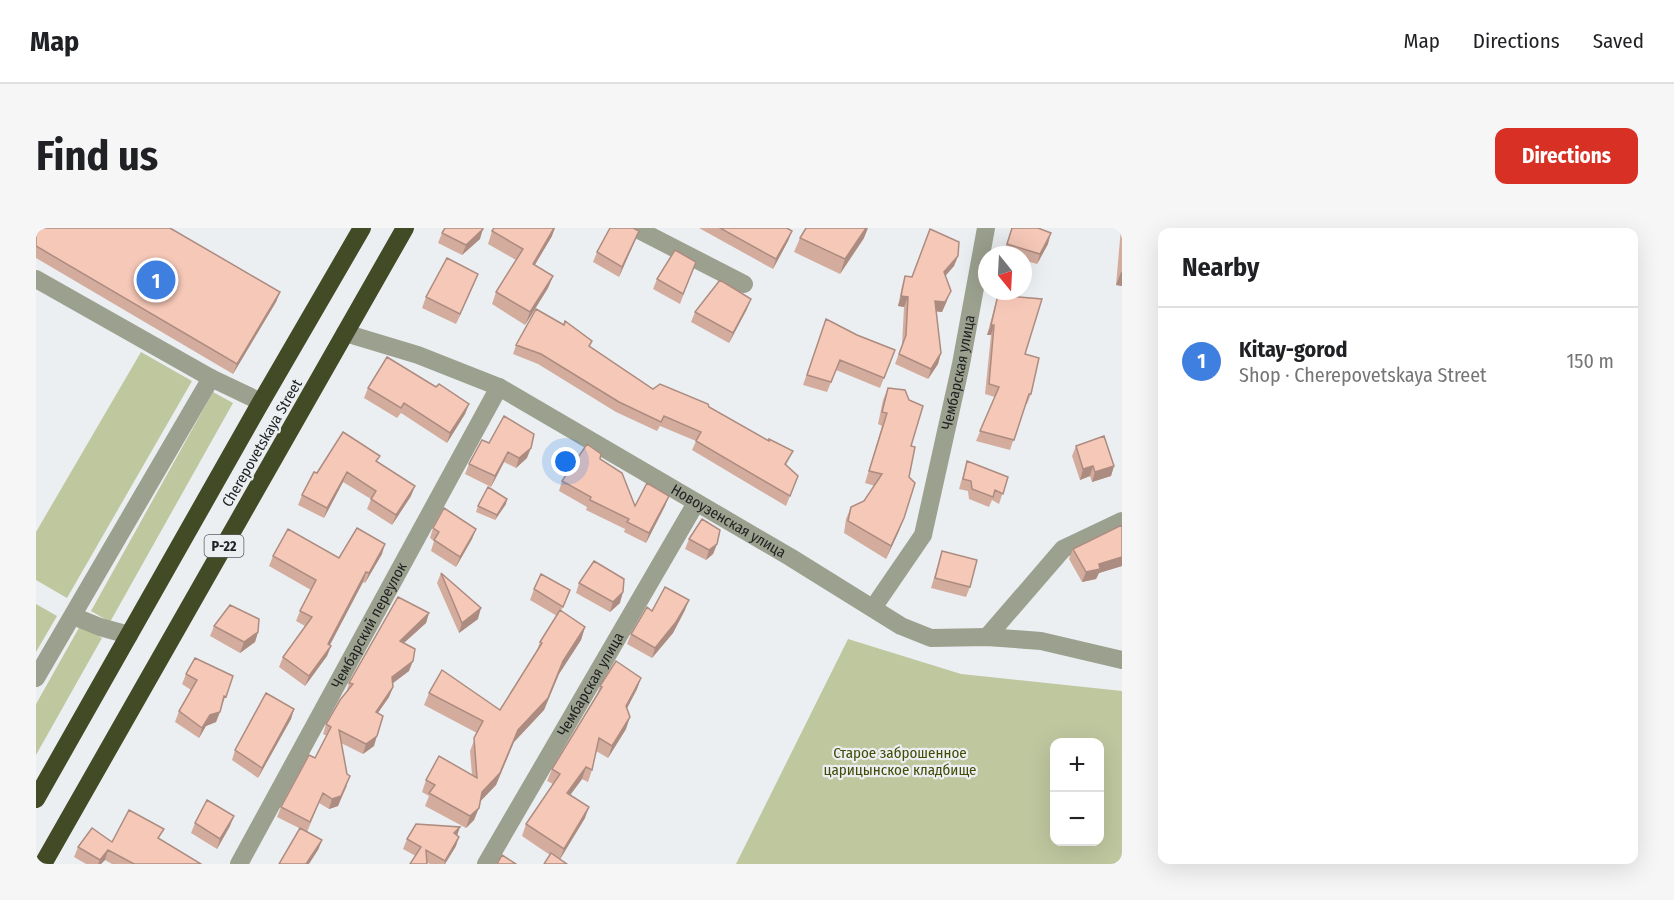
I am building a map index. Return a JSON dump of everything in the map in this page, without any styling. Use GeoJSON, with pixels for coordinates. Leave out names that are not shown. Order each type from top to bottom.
{"type":"FeatureCollection","features":[{"type":"Feature","properties":{"kind":"highway","name":"Cherepovetskaya Street"},"geometry":{"type":"LineString","coordinates":[[36,799],[362,228]]}},
{"type":"Feature","properties":{"kind":"highway","name":"Cherepovetskaya Street"},"geometry":{"type":"LineString","coordinates":[[43,864],[405,228]]}},
{"type":"Feature","properties":{"kind":"street"},"geometry":{"type":"LineString","coordinates":[[635,228],[744,284]]}},
{"type":"Feature","properties":{"kind":"street","name":"Чембарская улица"},"geometry":{"type":"LineString","coordinates":[[873,608],[923,535],[961,364],[986,228]]}},
{"type":"Feature","properties":{"kind":"street"},"geometry":{"type":"LineString","coordinates":[[36,279],[211,378],[261,402]]}},
{"type":"Feature","properties":{"kind":"street","name":"Новоузенская улица"},"geometry":{"type":"LineString","coordinates":[[345,333],[418,355],[500,387],[790,557],[902,626],[931,638],[987,637],[1041,641],[1122,660]]}},
{"type":"Feature","properties":{"kind":"street"},"geometry":{"type":"LineString","coordinates":[[36,678],[211,378]]}},
{"type":"Feature","properties":{"kind":"street","name":"Чембарский переулок"},"geometry":{"type":"LineString","coordinates":[[239,864],[500,387]]}},
{"type":"Feature","properties":{"kind":"street","name":"Чембарская улица"},"geometry":{"type":"LineString","coordinates":[[486,864],[696,503]]}},
{"type":"Feature","properties":{"kind":"street"},"geometry":{"type":"LineString","coordinates":[[987,637],[1063,549],[1122,521]]}},
{"type":"Feature","properties":{"kind":"street"},"geometry":{"type":"LineString","coordinates":[[73,616],[129,635]]}},
{"type":"Feature","properties":{"kind":"green space"},"geometry":{"type":"Polygon","coordinates":[[[141,352],[192,381],[67,598],[36,580],[36,532],[141,352]]]}},
{"type":"Feature","properties":{"kind":"green space"},"geometry":{"type":"Polygon","coordinates":[[[213,392],[233,403],[110,622],[91,611],[213,392]]]}},
{"type":"Feature","properties":{"kind":"green space"},"geometry":{"type":"Polygon","coordinates":[[[36,604],[57,616],[36,652],[36,604]]]}},
{"type":"Feature","properties":{"kind":"green space"},"geometry":{"type":"Polygon","coordinates":[[[80,626],[102,638],[36,755],[36,704],[80,626]]]}},
{"type":"Feature","properties":{"kind":"green space","name":"Старое заброшенное царицынское кладбище"},"geometry":{"type":"Polygon","coordinates":[[[848,639],[961,674],[1122,691],[1122,864],[736,864],[848,639]]]}},
{"type":"Feature","properties":{"kind":"building"},"geometry":{"type":"Polygon","coordinates":[[[36,228],[170,228],[280,292],[237,364],[36,246],[36,228]]]}},
{"type":"Feature","properties":{"kind":"building"},"geometry":{"type":"Polygon","coordinates":[[[445,228],[483,229],[466,245],[442,233],[445,228]]]}},
{"type":"Feature","properties":{"kind":"building"},"geometry":{"type":"Polygon","coordinates":[[[494,228],[554,228],[533,264],[553,276],[530,312],[496,292],[523,249],[492,231],[494,228]]]}},
{"type":"Feature","properties":{"kind":"building"},"geometry":{"type":"Polygon","coordinates":[[[610,228],[633,228],[639,231],[622,267],[597,252],[610,228]]]}},
{"type":"Feature","properties":{"kind":"building"},"geometry":{"type":"Polygon","coordinates":[[[720,228],[787,228],[792,231],[776,259],[720,228]]]}},
{"type":"Feature","properties":{"kind":"building"},"geometry":{"type":"Polygon","coordinates":[[[806,228],[866,228],[845,259],[800,238],[806,228]]]}},
{"type":"Feature","properties":{"kind":"building"},"geometry":{"type":"Polygon","coordinates":[[[1012,228],[1038,228],[1051,233],[1040,254],[1032,252],[1032,246],[1007,244],[1012,228]]]}},
{"type":"Feature","properties":{"kind":"building"},"geometry":{"type":"Polygon","coordinates":[[[930,229],[959,242],[958,256],[944,272],[951,291],[945,302],[935,301],[941,353],[931,369],[899,354],[906,335],[908,297],[901,296],[905,276],[912,277],[930,229]]]}},
{"type":"Feature","properties":{"kind":"building"},"geometry":{"type":"Polygon","coordinates":[[[675,250],[696,262],[683,294],[657,279],[675,250]]]}},
{"type":"Feature","properties":{"kind":"building"},"geometry":{"type":"Polygon","coordinates":[[[447,258],[478,274],[460,314],[426,297],[447,258]]]}},
{"type":"Feature","properties":{"kind":"building"},"geometry":{"type":"Polygon","coordinates":[[[720,280],[751,299],[733,333],[695,312],[720,280]]]}},
{"type":"Feature","properties":{"kind":"building"},"geometry":{"type":"Polygon","coordinates":[[[1042,299],[1025,354],[1039,358],[1031,394],[1029,394],[1014,440],[980,431],[999,387],[989,384],[994,325],[991,325],[997,300],[1042,299]]]}},
{"type":"Feature","properties":{"kind":"building"},"geometry":{"type":"Polygon","coordinates":[[[536,309],[564,325],[565,321],[592,341],[589,346],[653,389],[660,384],[708,404],[709,407],[769,441],[769,439],[793,451],[785,464],[798,476],[790,496],[696,441],[701,432],[664,416],[661,422],[619,402],[541,354],[516,345],[536,309]]]}},
{"type":"Feature","properties":{"kind":"building"},"geometry":{"type":"Polygon","coordinates":[[[826,319],[857,335],[895,350],[884,378],[840,360],[831,382],[807,375],[826,319]]]}},
{"type":"Feature","properties":{"kind":"building"},"geometry":{"type":"Polygon","coordinates":[[[387,357],[436,387],[439,384],[469,404],[450,433],[404,403],[401,408],[368,388],[387,357]]]}},
{"type":"Feature","properties":{"kind":"building"},"geometry":{"type":"Polygon","coordinates":[[[888,388],[905,390],[909,400],[923,406],[911,446],[915,447],[909,477],[915,483],[904,518],[891,546],[848,521],[851,507],[864,501],[882,474],[869,471],[887,413],[882,412],[888,388]]]}},
{"type":"Feature","properties":{"kind":"building"},"geometry":{"type":"Polygon","coordinates":[[[504,416],[534,434],[531,448],[519,458],[508,452],[495,476],[469,464],[482,440],[489,443],[504,416]]]}},
{"type":"Feature","properties":{"kind":"building"},"geometry":{"type":"Polygon","coordinates":[[[343,432],[380,456],[376,461],[415,486],[396,515],[371,499],[376,491],[347,472],[327,508],[302,495],[314,472],[317,473],[343,432]]]}},
{"type":"Feature","properties":{"kind":"building"},"geometry":{"type":"Polygon","coordinates":[[[1104,436],[1114,466],[1095,472],[1093,466],[1083,469],[1076,446],[1104,436]]]}},
{"type":"Feature","properties":{"kind":"building"},"geometry":{"type":"Polygon","coordinates":[[[587,444],[601,454],[600,459],[622,473],[635,506],[647,483],[669,496],[649,533],[627,522],[629,519],[590,500],[591,497],[562,481],[587,444]]]}},
{"type":"Feature","properties":{"kind":"building"},"geometry":{"type":"Polygon","coordinates":[[[967,461],[1008,477],[1003,494],[995,490],[993,497],[972,489],[971,481],[963,479],[967,461]]]}},
{"type":"Feature","properties":{"kind":"building"},"geometry":{"type":"Polygon","coordinates":[[[488,487],[507,499],[497,515],[478,506],[488,487]]]}},
{"type":"Feature","properties":{"kind":"building"},"geometry":{"type":"Polygon","coordinates":[[[444,508],[476,529],[460,557],[434,540],[439,532],[433,528],[444,508]]]}},
{"type":"Feature","properties":{"kind":"building"},"geometry":{"type":"Polygon","coordinates":[[[702,519],[720,530],[717,544],[709,550],[689,539],[702,519]]]}},
{"type":"Feature","properties":{"kind":"building"},"geometry":{"type":"Polygon","coordinates":[[[1122,525],[1122,557],[1099,564],[1100,569],[1086,572],[1073,549],[1122,525]]]}},
{"type":"Feature","properties":{"kind":"building"},"geometry":{"type":"Polygon","coordinates":[[[357,528],[385,544],[369,573],[366,572],[328,644],[331,646],[309,676],[283,657],[312,617],[300,611],[316,580],[273,556],[288,529],[339,558],[357,528]]]}},
{"type":"Feature","properties":{"kind":"building"},"geometry":{"type":"Polygon","coordinates":[[[942,551],[977,560],[970,587],[935,578],[942,551]]]}},
{"type":"Feature","properties":{"kind":"building"},"geometry":{"type":"Polygon","coordinates":[[[594,561],[624,579],[623,592],[613,602],[579,583],[594,561]]]}},
{"type":"Feature","properties":{"kind":"building"},"geometry":{"type":"Polygon","coordinates":[[[441,573],[481,608],[462,623],[441,573]]]}},
{"type":"Feature","properties":{"kind":"building"},"geometry":{"type":"Polygon","coordinates":[[[541,574],[570,590],[563,607],[534,589],[541,574]]]}},
{"type":"Feature","properties":{"kind":"building"},"geometry":{"type":"Polygon","coordinates":[[[665,587],[689,600],[676,622],[655,648],[631,634],[647,607],[652,611],[665,587]]]}},
{"type":"Feature","properties":{"kind":"building"},"geometry":{"type":"Polygon","coordinates":[[[398,597],[429,613],[400,641],[415,649],[413,661],[392,677],[393,687],[376,712],[383,716],[377,736],[366,744],[339,730],[347,774],[350,776],[341,796],[332,799],[323,793],[310,822],[281,807],[309,755],[315,758],[331,727],[326,724],[340,700],[353,684],[349,683],[398,597]]]}},
{"type":"Feature","properties":{"kind":"building"},"geometry":{"type":"Polygon","coordinates":[[[230,605],[259,619],[258,632],[244,642],[214,626],[230,605]]]}},
{"type":"Feature","properties":{"kind":"building"},"geometry":{"type":"Polygon","coordinates":[[[560,610],[585,627],[563,661],[548,698],[518,730],[500,773],[482,792],[479,808],[470,816],[429,793],[435,785],[426,780],[439,756],[477,778],[474,738],[483,721],[429,693],[442,670],[500,710],[560,610]]]}},
{"type":"Feature","properties":{"kind":"building"},"geometry":{"type":"Polygon","coordinates":[[[195,658],[233,676],[220,712],[210,715],[202,728],[179,711],[197,680],[186,674],[195,658]]]}},
{"type":"Feature","properties":{"kind":"building"},"geometry":{"type":"Polygon","coordinates":[[[616,661],[641,678],[626,706],[630,717],[612,746],[599,738],[592,770],[586,767],[567,793],[589,807],[564,849],[526,824],[560,774],[552,769],[616,661]]]}},
{"type":"Feature","properties":{"kind":"building"},"geometry":{"type":"Polygon","coordinates":[[[266,693],[294,709],[262,768],[235,750],[266,693]]]}},
{"type":"Feature","properties":{"kind":"building"},"geometry":{"type":"Polygon","coordinates":[[[207,800],[234,816],[220,839],[195,823],[207,800]]]}},
{"type":"Feature","properties":{"kind":"building"},"geometry":{"type":"Polygon","coordinates":[[[129,810],[164,829],[158,838],[201,864],[134,864],[108,850],[100,860],[78,847],[92,828],[112,842],[129,810]]]}},
{"type":"Feature","properties":{"kind":"building"},"geometry":{"type":"Polygon","coordinates":[[[416,824],[460,827],[454,833],[459,837],[445,861],[426,850],[427,864],[410,864],[421,847],[407,839],[416,824]]]}},
{"type":"Feature","properties":{"kind":"building"},"geometry":{"type":"Polygon","coordinates":[[[300,828],[322,840],[306,864],[279,864],[300,828]]]}},
{"type":"Feature","properties":{"kind":"building"},"geometry":{"type":"Polygon","coordinates":[[[551,853],[567,864],[544,864],[551,853]]]}},
{"type":"Feature","properties":{"kind":"building"},"geometry":{"type":"Polygon","coordinates":[[[502,855],[516,864],[497,864],[502,855]]]}},
{"type":"Feature","properties":{"kind":"place","name":"Kitay-gorod"},"geometry":{"type":"Point","coordinates":[156,280]}}]}
